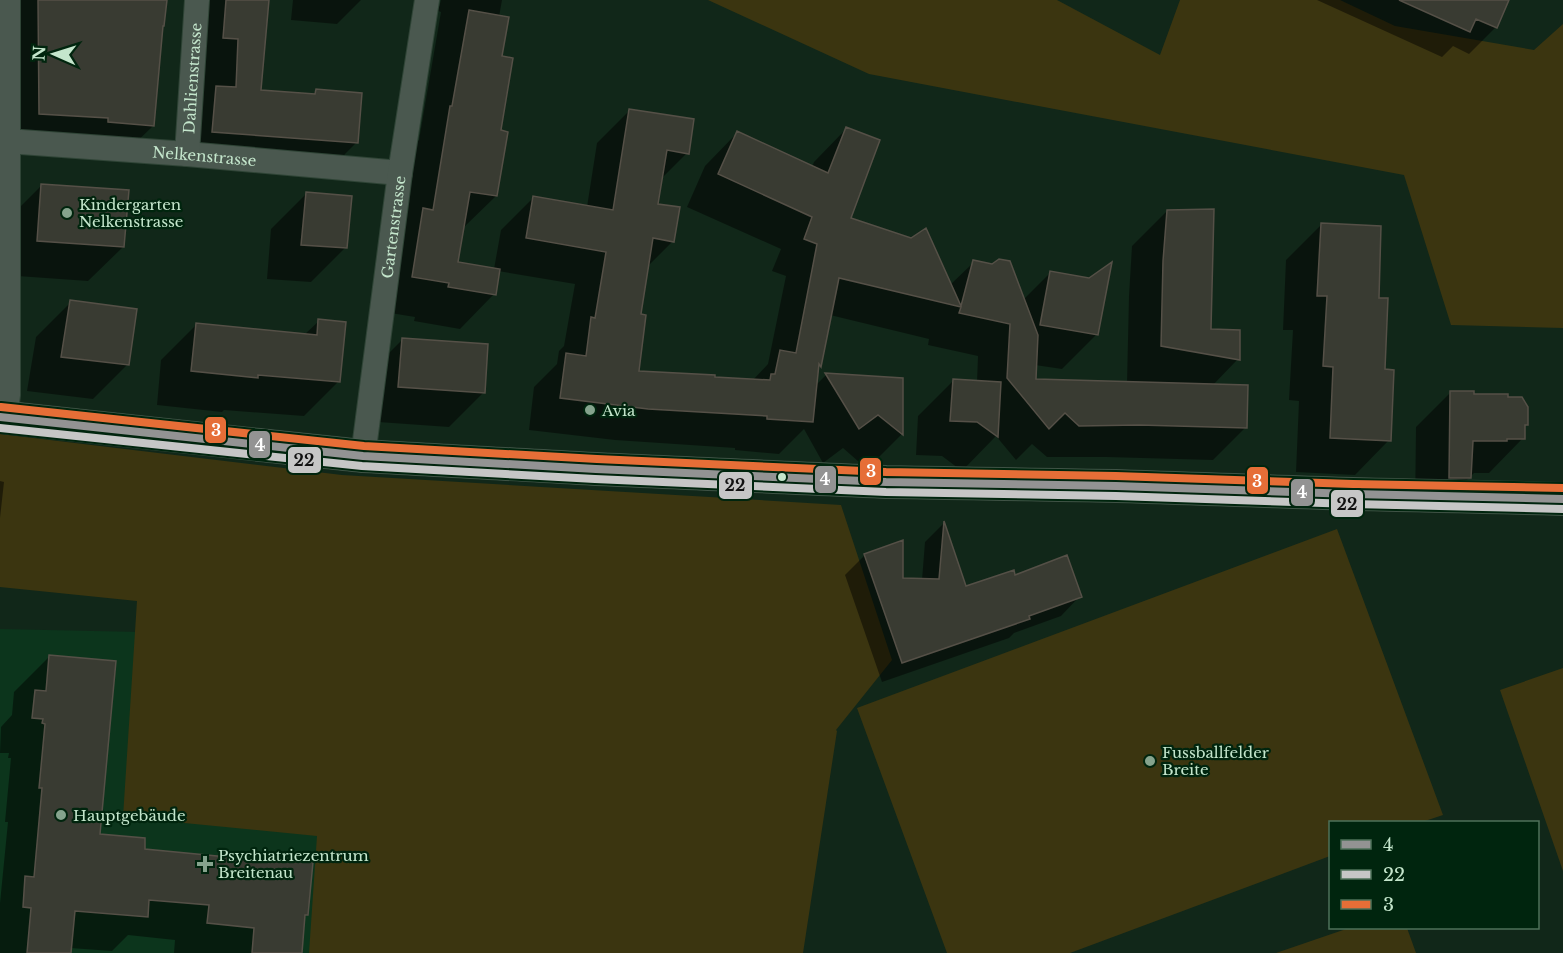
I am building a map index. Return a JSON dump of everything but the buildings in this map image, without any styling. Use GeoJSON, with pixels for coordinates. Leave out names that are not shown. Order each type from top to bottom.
{"type":"FeatureCollection","features":[{"type":"Feature","properties":{"kind":"street"},"geometry":{"type":"LineString","coordinates":[[8,0],[8,395],[3,417],[363,456],[596,470],[886,482],[1563,499]]}},
{"type":"Feature","properties":{"kind":"street","name":"Dahlienstrasse"},"geometry":{"type":"LineString","coordinates":[[188,154],[198,0]]}},
{"type":"Feature","properties":{"kind":"street","name":"Gartenstrasse"},"geometry":{"type":"LineString","coordinates":[[363,456],[400,173],[427,0]]}},
{"type":"Feature","properties":{"kind":"street","name":"Nelkenstrasse"},"geometry":{"type":"LineString","coordinates":[[8,141],[400,173]]}},
{"type":"Feature","properties":{"kind":"shaded area"},"geometry":{"type":"Polygon","coordinates":[[[708,0],[1057,0],[1160,55],[1180,0],[1340,0],[1395,26],[1534,50],[1563,24],[1563,328],[1451,325],[1404,175],[869,74],[708,0]]]}},
{"type":"Feature","properties":{"kind":"shaded area"},"geometry":{"type":"Polygon","coordinates":[[[0,434],[342,475],[841,505],[892,660],[836,730],[803,953],[309,953],[317,836],[123,817],[137,601],[0,587],[0,434]]]}},
{"type":"Feature","properties":{"kind":"shaded area","name":"Fussballfelder Breite"},"geometry":{"type":"Polygon","coordinates":[[[1337,529],[1443,815],[1425,821],[1329,821],[1329,856],[1070,953],[947,953],[857,708],[1337,529]]]}},
{"type":"Feature","properties":{"kind":"shaded area","name":"Psychiatriezentrum Breitenau"},"geometry":{"type":"Polygon","coordinates":[[[0,629],[187,633],[416,776],[403,953],[0,953],[0,629]]]}},
{"type":"Feature","properties":{"kind":"shaded area"},"geometry":{"type":"Polygon","coordinates":[[[1563,668],[1563,871],[1500,690],[1563,668]]]}},
{"type":"Feature","properties":{"kind":"shaded area"},"geometry":{"type":"Polygon","coordinates":[[[1346,929],[1407,929],[1416,953],[1276,953],[1346,929]]]}},
{"type":"Feature","properties":{"kind":"transit line","name":"3"},"geometry":{"type":"LineString","coordinates":[[1,407],[364,446],[597,459],[886,472],[1563,488]]}},
{"type":"Feature","properties":{"kind":"transit line","name":"4"},"geometry":{"type":"LineString","coordinates":[[0,417],[363,456],[596,469],[886,482],[1563,499]]}},
{"type":"Feature","properties":{"kind":"transit line","name":"22"},"geometry":{"type":"LineString","coordinates":[[0,428],[362,466],[595,479],[886,492],[1563,509]]}},
{"type":"Feature","properties":{"kind":"place","name":"Kindergarten Nelkenstrasse"},"geometry":{"type":"Point","coordinates":[67,213]}},
{"type":"Feature","properties":{"kind":"place","name":"Avia"},"geometry":{"type":"Point","coordinates":[590,410]}},
{"type":"Feature","properties":{"kind":"place","name":"Fussballfelder Breite"},"geometry":{"type":"Point","coordinates":[1150,761]}},
{"type":"Feature","properties":{"kind":"place","name":"Hauptgebäude"},"geometry":{"type":"Point","coordinates":[61,815]}},
{"type":"Feature","properties":{"kind":"place","name":"Psychiatriezentrum Breitenau"},"geometry":{"type":"Point","coordinates":[205,864]}}]}
